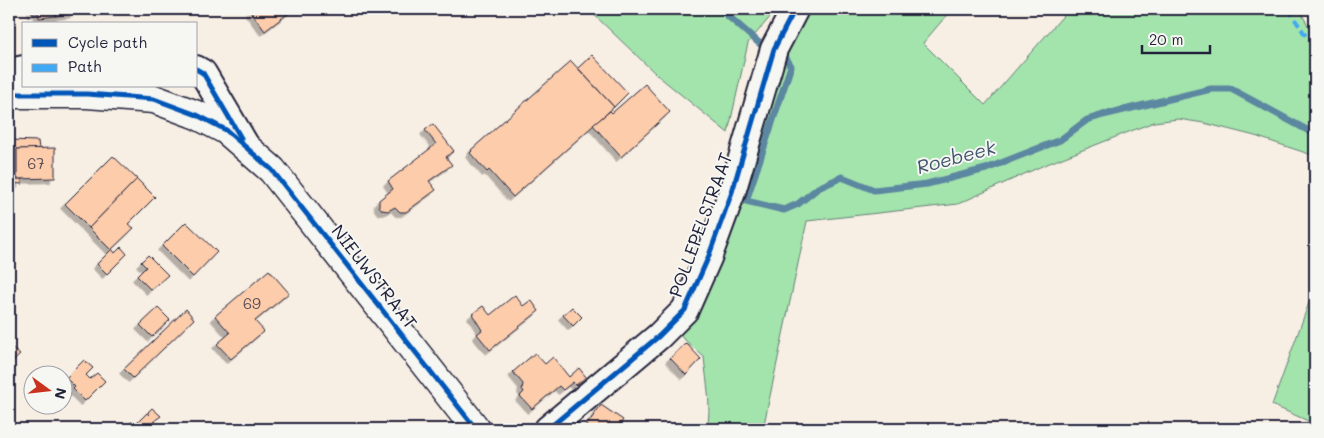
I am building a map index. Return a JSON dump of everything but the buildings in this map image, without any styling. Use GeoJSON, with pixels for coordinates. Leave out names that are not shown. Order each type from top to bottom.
{"type":"FeatureCollection","features":[{"type":"Feature","properties":{"kind":"street","name":"POLLEPELSTRAAT"},"geometry":{"type":"LineString","coordinates":[[548,429],[659,336],[685,310],[708,258],[732,192],[774,49],[795,9]]}},
{"type":"Feature","properties":{"kind":"street"},"geometry":{"type":"LineString","coordinates":[[9,72],[22,69]]}},
{"type":"Feature","properties":{"kind":"street","name":"NIEUWSTRAAT"},"geometry":{"type":"LineString","coordinates":[[198,70],[203,73],[246,147]]}},
{"type":"Feature","properties":{"kind":"street","name":"NIEUWSTRAAT"},"geometry":{"type":"LineString","coordinates":[[9,94],[87,94],[154,99],[197,115],[226,130],[272,170],[476,429]]}},
{"type":"Feature","properties":{"kind":"green space"},"geometry":{"type":"Polygon","coordinates":[[[588,9],[777,9],[748,43],[728,133],[657,75],[588,9]]]}},
{"type":"Feature","properties":{"kind":"green space"},"geometry":{"type":"Polygon","coordinates":[[[807,9],[952,9],[923,43],[985,105],[1069,9],[1299,9],[1315,38],[1315,156],[1255,136],[1204,123],[1178,119],[1154,122],[1042,166],[958,204],[807,221],[763,429],[707,429],[709,402],[704,357],[677,333],[786,43],[807,9]]]}},
{"type":"Feature","properties":{"kind":"green space"},"geometry":{"type":"Polygon","coordinates":[[[1315,286],[1315,424],[1272,405],[1315,286]]]}},
{"type":"Feature","properties":{"kind":"waterway","name":"Roebeek"},"geometry":{"type":"LineString","coordinates":[[720,9],[766,49]]}},
{"type":"Feature","properties":{"kind":"waterway","name":"Roebeek"},"geometry":{"type":"LineString","coordinates":[[785,57],[791,66],[746,201],[784,210],[798,204],[818,188],[842,177],[874,190],[927,184],[986,169],[1060,140],[1087,120],[1211,89],[1231,89],[1309,131],[1315,132]]}},
{"type":"Feature","properties":{"kind":"marked path"},"geometry":{"type":"LineString","coordinates":[[1288,9],[1306,36],[1315,42]]}},
{"type":"Feature","properties":{"kind":"cycle path"},"geometry":{"type":"LineString","coordinates":[[548,429],[659,336],[685,310],[708,258],[732,192],[774,49],[795,9]]}},
{"type":"Feature","properties":{"kind":"cycle path"},"geometry":{"type":"LineString","coordinates":[[198,70],[203,73],[241,138]]}},
{"type":"Feature","properties":{"kind":"cycle path"},"geometry":{"type":"LineString","coordinates":[[9,94],[87,94],[154,99],[197,115],[226,130],[272,170],[476,429]]}}]}
